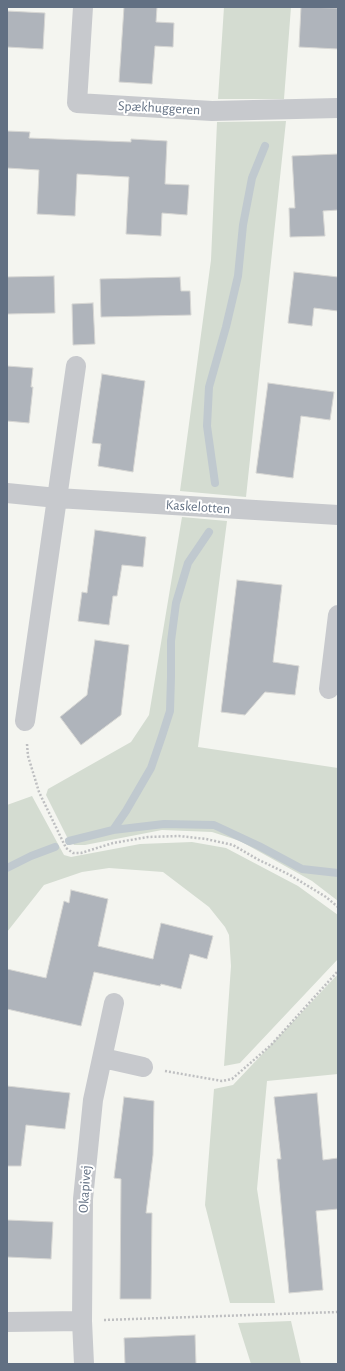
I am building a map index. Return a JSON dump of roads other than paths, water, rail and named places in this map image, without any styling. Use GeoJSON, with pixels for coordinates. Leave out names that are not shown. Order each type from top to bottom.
{"type":"FeatureCollection","features":[{"type":"Feature","properties":{"kind":"street","name":"Spækhuggeren"},"geometry":{"type":"LineString","coordinates":[[83,7],[77,103],[212,111],[338,108]]}},
{"type":"Feature","properties":{"kind":"street"},"geometry":{"type":"LineString","coordinates":[[25,721],[76,366]]}},
{"type":"Feature","properties":{"kind":"street","name":"Kaskelotten"},"geometry":{"type":"LineString","coordinates":[[7,493],[57,498],[338,515]]}},
{"type":"Feature","properties":{"kind":"street"},"geometry":{"type":"LineString","coordinates":[[329,689],[338,615]]}},
{"type":"Feature","properties":{"kind":"street","name":"Okapivej"},"geometry":{"type":"LineString","coordinates":[[84,1364],[82,1321],[83,1199],[94,1100],[114,1003]]}},
{"type":"Feature","properties":{"kind":"street"},"geometry":{"type":"LineString","coordinates":[[103,1058],[143,1067]]}},
{"type":"Feature","properties":{"kind":"street"},"geometry":{"type":"LineString","coordinates":[[7,1322],[82,1321]]}},
{"type":"Feature","properties":{"kind":"waterway"},"geometry":{"type":"LineString","coordinates":[[215,483],[207,426],[209,387],[226,327],[238,276],[243,225],[252,178],[265,146]]}},
{"type":"Feature","properties":{"kind":"waterway"},"geometry":{"type":"LineString","coordinates":[[113,830],[151,768],[162,736],[170,711],[171,641],[176,603],[188,563],[209,532]]}},
{"type":"Feature","properties":{"kind":"waterway"},"geometry":{"type":"LineString","coordinates":[[69,841],[113,830],[164,824],[214,825],[259,846],[302,869],[338,873]]}},
{"type":"Feature","properties":{"kind":"waterway"},"geometry":{"type":"LineString","coordinates":[[7,868],[31,856],[55,847]]}}]}
